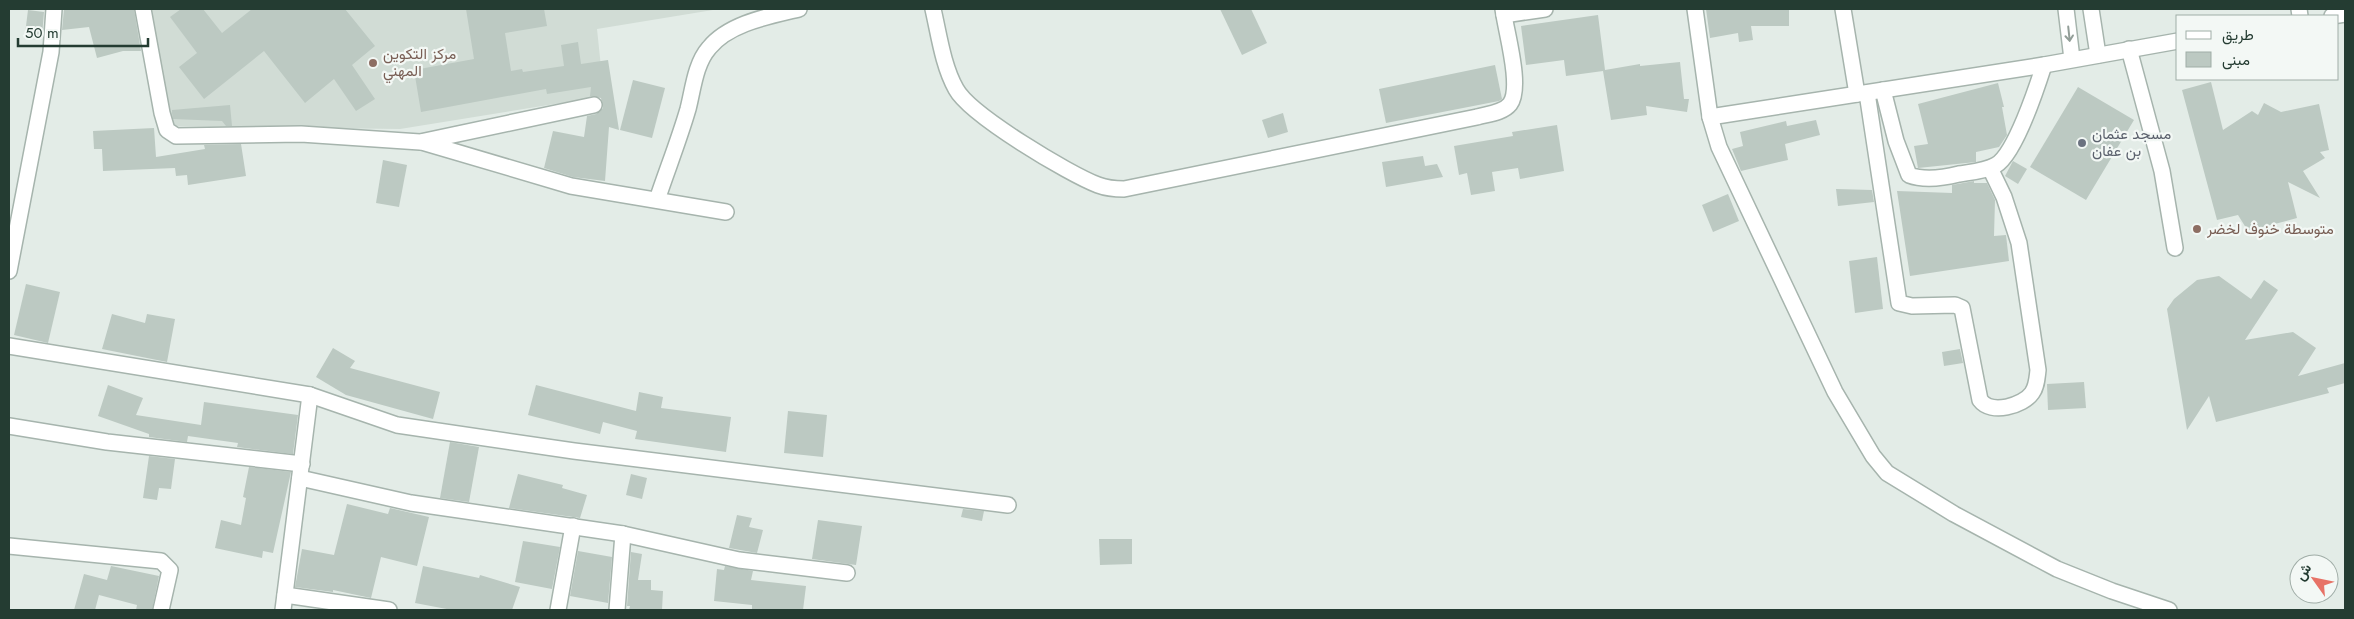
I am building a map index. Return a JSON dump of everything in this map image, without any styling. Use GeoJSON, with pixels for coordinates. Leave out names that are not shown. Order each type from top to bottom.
{"type":"FeatureCollection","features":[{"type":"Feature","properties":{"kind":"street"},"geometry":{"type":"LineString","coordinates":[[9,271],[51,52],[54,9]]}},
{"type":"Feature","properties":{"kind":"street"},"geometry":{"type":"LineString","coordinates":[[143,9],[162,113],[168,130],[176,136],[301,134],[420,142],[571,186],[726,212]]}},
{"type":"Feature","properties":{"kind":"street"},"geometry":{"type":"LineString","coordinates":[[657,200],[688,111],[698,71],[709,48],[721,37],[744,25],[799,9]]}},
{"type":"Feature","properties":{"kind":"street"},"geometry":{"type":"LineString","coordinates":[[933,9],[947,66],[956,90],[965,101],[978,113],[1067,170],[1096,185],[1111,189],[1124,189],[1227,169],[1477,117],[1504,109],[1513,98],[1515,84],[1504,12],[1545,9]]}},
{"type":"Feature","properties":{"kind":"street"},"geometry":{"type":"LineString","coordinates":[[1694,9],[1710,117],[1719,147],[1835,392],[1873,456],[1887,473],[1954,514],[2057,569],[2112,591],[2169,610]]}},
{"type":"Feature","properties":{"kind":"street"},"geometry":{"type":"LineString","coordinates":[[1843,9],[1862,93],[1899,302],[1912,306],[1955,305],[1962,308],[1980,400],[1986,405],[1996,407],[2019,404],[2028,398],[2036,387],[2038,370],[2019,243],[2004,197],[1990,168]]}},
{"type":"Feature","properties":{"kind":"street"},"geometry":{"type":"LineString","coordinates":[[2066,9],[2072,59]]}},
{"type":"Feature","properties":{"kind":"street"},"geometry":{"type":"LineString","coordinates":[[2091,9],[2098,55]]}},
{"type":"Feature","properties":{"kind":"street"},"geometry":{"type":"LineString","coordinates":[[1710,117],[2044,65],[2176,41]]}},
{"type":"Feature","properties":{"kind":"street"},"geometry":{"type":"LineString","coordinates":[[2129,49],[2162,171],[2175,248]]}},
{"type":"Feature","properties":{"kind":"street"},"geometry":{"type":"LineString","coordinates":[[1883,90],[1896,141],[1910,175],[1917,178],[1941,178],[1990,168],[2006,156],[2030,106],[2044,65]]}},
{"type":"Feature","properties":{"kind":"street"},"geometry":{"type":"LineString","coordinates":[[420,142],[594,105]]}},
{"type":"Feature","properties":{"kind":"street"},"geometry":{"type":"LineString","coordinates":[[9,346],[310,395],[397,425],[574,451],[1008,505]]}},
{"type":"Feature","properties":{"kind":"street"},"geometry":{"type":"LineString","coordinates":[[282,610],[310,395]]}},
{"type":"Feature","properties":{"kind":"street"},"geometry":{"type":"LineString","coordinates":[[9,426],[301,471],[411,503],[623,534],[739,560],[848,573]]}},
{"type":"Feature","properties":{"kind":"street"},"geometry":{"type":"LineString","coordinates":[[558,610],[573,526]]}},
{"type":"Feature","properties":{"kind":"street"},"geometry":{"type":"LineString","coordinates":[[617,610],[623,534]]}},
{"type":"Feature","properties":{"kind":"street"},"geometry":{"type":"LineString","coordinates":[[9,546],[161,561],[170,570],[162,610]]}},
{"type":"Feature","properties":{"kind":"street"},"geometry":{"type":"LineString","coordinates":[[285,595],[389,610]]}},
{"type":"Feature","properties":{"kind":"shaded area","name":"مركز التكوين المهني"},"geometry":{"type":"Polygon","coordinates":[[[136,9],[719,9],[597,29],[604,96],[400,129],[158,126],[136,9]]]}},
{"type":"Feature","properties":{"kind":"building"},"geometry":{"type":"Polygon","coordinates":[[[64,9],[134,9],[141,51],[123,51],[97,58],[89,27],[62,30],[64,9]]]}},
{"type":"Feature","properties":{"kind":"building"},"geometry":{"type":"Polygon","coordinates":[[[181,9],[203,9],[222,33],[252,9],[345,9],[375,46],[352,65],[375,99],[356,111],[334,79],[305,103],[264,51],[204,99],[179,67],[197,53],[170,17],[181,9]]]}},
{"type":"Feature","properties":{"kind":"building"},"geometry":{"type":"Polygon","coordinates":[[[466,9],[544,9],[547,26],[505,33],[511,71],[522,69],[523,72],[564,66],[561,45],[578,42],[581,64],[608,60],[619,130],[609,127],[605,181],[573,177],[544,168],[553,131],[584,137],[587,116],[596,114],[603,108],[601,98],[590,96],[591,87],[547,94],[546,89],[421,112],[414,70],[474,59],[466,9]]]}},
{"type":"Feature","properties":{"kind":"building"},"geometry":{"type":"Polygon","coordinates":[[[1220,9],[1251,9],[1267,43],[1242,55],[1220,9]]]}},
{"type":"Feature","properties":{"kind":"building"},"geometry":{"type":"Polygon","coordinates":[[[1706,9],[1789,9],[1789,26],[1751,26],[1753,40],[1739,42],[1738,33],[1710,38],[1706,9]]]}},
{"type":"Feature","properties":{"kind":"building"},"geometry":{"type":"Polygon","coordinates":[[[28,10],[44,12],[42,36],[25,34],[28,10]]]}},
{"type":"Feature","properties":{"kind":"building"},"geometry":{"type":"Polygon","coordinates":[[[1598,15],[1605,70],[1640,64],[1640,66],[1680,62],[1684,99],[1689,99],[1687,112],[1646,106],[1647,115],[1611,120],[1603,71],[1566,76],[1564,60],[1526,65],[1521,26],[1598,15]]]}},
{"type":"Feature","properties":{"kind":"building"},"geometry":{"type":"Polygon","coordinates":[[[1495,65],[1502,99],[1499,101],[1386,123],[1379,89],[1495,65]]]}},
{"type":"Feature","properties":{"kind":"building"},"geometry":{"type":"Polygon","coordinates":[[[633,80],[665,88],[652,138],[620,130],[633,80]]]}},
{"type":"Feature","properties":{"kind":"building"},"geometry":{"type":"Polygon","coordinates":[[[2211,82],[2223,130],[2252,111],[2258,115],[2264,103],[2281,112],[2319,104],[2329,150],[2320,152],[2325,158],[2303,171],[2320,198],[2288,182],[2297,218],[2248,231],[2238,215],[2217,220],[2182,90],[2211,82]]]}},
{"type":"Feature","properties":{"kind":"building"},"geometry":{"type":"Polygon","coordinates":[[[1998,83],[2004,107],[2002,107],[2007,135],[1999,147],[1976,152],[1976,162],[1918,168],[1914,146],[1928,144],[1918,104],[1998,83]]]}},
{"type":"Feature","properties":{"kind":"building","name":"مسجد عثمان بن عفان"},"geometry":{"type":"Polygon","coordinates":[[[2078,87],[2134,120],[2086,200],[2030,167],[2078,87]]]}},
{"type":"Feature","properties":{"kind":"building"},"geometry":{"type":"Polygon","coordinates":[[[230,105],[232,126],[226,126],[222,121],[173,119],[172,110],[230,105]]]}},
{"type":"Feature","properties":{"kind":"building"},"geometry":{"type":"Polygon","coordinates":[[[1283,113],[1288,132],[1268,138],[1262,120],[1283,113]]]}},
{"type":"Feature","properties":{"kind":"building"},"geometry":{"type":"Polygon","coordinates":[[[1816,120],[1820,135],[1785,144],[1788,160],[1741,171],[1732,149],[1743,146],[1740,132],[1786,121],[1787,126],[1816,120]]]}},
{"type":"Feature","properties":{"kind":"building"},"geometry":{"type":"Polygon","coordinates":[[[1557,125],[1564,171],[1520,179],[1518,168],[1492,172],[1495,191],[1471,195],[1467,173],[1459,175],[1454,146],[1513,136],[1512,132],[1557,125]]]}},
{"type":"Feature","properties":{"kind":"building"},"geometry":{"type":"Polygon","coordinates":[[[154,128],[156,157],[205,149],[204,145],[241,144],[246,176],[188,185],[187,175],[176,176],[175,168],[103,171],[102,149],[94,149],[93,131],[154,128]]]}},
{"type":"Feature","properties":{"kind":"building"},"geometry":{"type":"Polygon","coordinates":[[[1423,156],[1425,166],[1437,164],[1443,177],[1386,187],[1382,162],[1423,156]]]}},
{"type":"Feature","properties":{"kind":"building"},"geometry":{"type":"Polygon","coordinates":[[[383,160],[407,165],[399,207],[376,203],[383,160]]]}},
{"type":"Feature","properties":{"kind":"building"},"geometry":{"type":"Polygon","coordinates":[[[2013,161],[2027,169],[2018,184],[2005,176],[2013,161]]]}},
{"type":"Feature","properties":{"kind":"building"},"geometry":{"type":"Polygon","coordinates":[[[1974,181],[1974,183],[1987,183],[1995,200],[1994,236],[2006,235],[2009,261],[1910,276],[1897,191],[1952,193],[1952,185],[1974,181]]]}},
{"type":"Feature","properties":{"kind":"building"},"geometry":{"type":"Polygon","coordinates":[[[1836,189],[1872,190],[1874,202],[1838,206],[1836,189]]]}},
{"type":"Feature","properties":{"kind":"building"},"geometry":{"type":"Polygon","coordinates":[[[1728,194],[1739,221],[1713,232],[1702,205],[1728,194]]]}},
{"type":"Feature","properties":{"kind":"building"},"geometry":{"type":"Polygon","coordinates":[[[1877,257],[1883,309],[1855,313],[1849,261],[1877,257]]]}},
{"type":"Feature","properties":{"kind":"building"},"geometry":{"type":"Polygon","coordinates":[[[2219,276],[2251,299],[2264,280],[2278,290],[2245,340],[2293,332],[2316,348],[2298,376],[2345,363],[2345,383],[2327,388],[2329,393],[2216,422],[2209,396],[2187,430],[2167,309],[2174,299],[2197,280],[2219,276]]]}},
{"type":"Feature","properties":{"kind":"building"},"geometry":{"type":"Polygon","coordinates":[[[26,284],[60,292],[48,343],[14,335],[26,284]]]}},
{"type":"Feature","properties":{"kind":"building"},"geometry":{"type":"Polygon","coordinates":[[[112,314],[145,323],[147,314],[175,319],[167,362],[102,349],[112,314]]]}},
{"type":"Feature","properties":{"kind":"building"},"geometry":{"type":"Polygon","coordinates":[[[333,348],[355,361],[350,368],[440,392],[433,419],[346,395],[316,377],[333,348]]]}},
{"type":"Feature","properties":{"kind":"building"},"geometry":{"type":"Polygon","coordinates":[[[1960,349],[1963,363],[1944,366],[1942,352],[1960,349]]]}},
{"type":"Feature","properties":{"kind":"building"},"geometry":{"type":"Polygon","coordinates":[[[2084,382],[2086,408],[2048,410],[2047,384],[2084,382]]]}},
{"type":"Feature","properties":{"kind":"building"},"geometry":{"type":"Polygon","coordinates":[[[108,385],[143,398],[136,415],[201,425],[204,402],[298,415],[293,454],[237,447],[238,443],[188,436],[187,442],[149,437],[149,434],[98,416],[108,385]]]}},
{"type":"Feature","properties":{"kind":"building"},"geometry":{"type":"Polygon","coordinates":[[[536,385],[636,411],[639,392],[663,397],[661,408],[731,417],[726,452],[635,439],[637,431],[603,422],[600,434],[528,415],[536,385]]]}},
{"type":"Feature","properties":{"kind":"building"},"geometry":{"type":"Polygon","coordinates":[[[788,411],[827,415],[823,457],[784,453],[788,411]]]}},
{"type":"Feature","properties":{"kind":"building"},"geometry":{"type":"Polygon","coordinates":[[[450,442],[479,447],[469,502],[440,498],[450,442]]]}},
{"type":"Feature","properties":{"kind":"building"},"geometry":{"type":"Polygon","coordinates":[[[149,456],[175,459],[171,489],[159,488],[157,500],[143,498],[149,456]]]}},
{"type":"Feature","properties":{"kind":"building"},"geometry":{"type":"Polygon","coordinates":[[[249,467],[291,472],[273,553],[263,551],[262,558],[215,548],[221,520],[241,525],[246,498],[243,497],[249,467]]]}},
{"type":"Feature","properties":{"kind":"building"},"geometry":{"type":"Polygon","coordinates":[[[518,474],[563,485],[562,488],[587,495],[580,518],[509,508],[518,474]]]}},
{"type":"Feature","properties":{"kind":"building"},"geometry":{"type":"Polygon","coordinates":[[[631,474],[647,478],[642,499],[626,495],[631,474]]]}},
{"type":"Feature","properties":{"kind":"building"},"geometry":{"type":"Polygon","coordinates":[[[347,504],[388,514],[390,508],[429,517],[417,566],[381,557],[371,598],[333,590],[333,592],[295,587],[302,549],[334,555],[347,504]]]}},
{"type":"Feature","properties":{"kind":"building"},"geometry":{"type":"Polygon","coordinates":[[[963,509],[984,511],[982,521],[961,517],[963,509]]]}},
{"type":"Feature","properties":{"kind":"building"},"geometry":{"type":"Polygon","coordinates":[[[737,515],[752,518],[749,527],[763,530],[757,553],[729,548],[737,515]]]}},
{"type":"Feature","properties":{"kind":"building"},"geometry":{"type":"Polygon","coordinates":[[[818,520],[862,526],[856,565],[812,559],[818,520]]]}},
{"type":"Feature","properties":{"kind":"building"},"geometry":{"type":"Polygon","coordinates":[[[1099,539],[1132,539],[1132,564],[1100,565],[1099,539]]]}},
{"type":"Feature","properties":{"kind":"building"},"geometry":{"type":"Polygon","coordinates":[[[523,541],[560,547],[552,589],[515,582],[523,541]]]}},
{"type":"Feature","properties":{"kind":"building"},"geometry":{"type":"Polygon","coordinates":[[[578,551],[612,557],[608,603],[570,596],[578,551]]]}},
{"type":"Feature","properties":{"kind":"building"},"geometry":{"type":"Polygon","coordinates":[[[631,552],[642,554],[638,580],[651,580],[651,590],[663,591],[662,610],[629,610],[630,606],[627,606],[631,552]]]}},
{"type":"Feature","properties":{"kind":"building"},"geometry":{"type":"Polygon","coordinates":[[[111,566],[159,576],[152,610],[136,610],[137,605],[99,595],[95,610],[74,610],[84,574],[107,580],[111,566]]]}},
{"type":"Feature","properties":{"kind":"building"},"geometry":{"type":"Polygon","coordinates":[[[423,566],[479,578],[480,575],[520,587],[512,610],[452,610],[415,603],[423,566]]]}},
{"type":"Feature","properties":{"kind":"building"},"geometry":{"type":"Polygon","coordinates":[[[725,566],[753,571],[751,580],[806,586],[803,610],[752,610],[752,605],[714,601],[717,569],[724,570],[725,566]]]}},
{"type":"Feature","properties":{"kind":"place","name":"مركز التكوين المهني"},"geometry":{"type":"Point","coordinates":[373,63]}},
{"type":"Feature","properties":{"kind":"place","name":"مسجد عثمان بن عفان"},"geometry":{"type":"Point","coordinates":[2082,143]}},
{"type":"Feature","properties":{"kind":"place","name":"متوسطة خنوف لخضر"},"geometry":{"type":"Point","coordinates":[2197,229]}}]}
